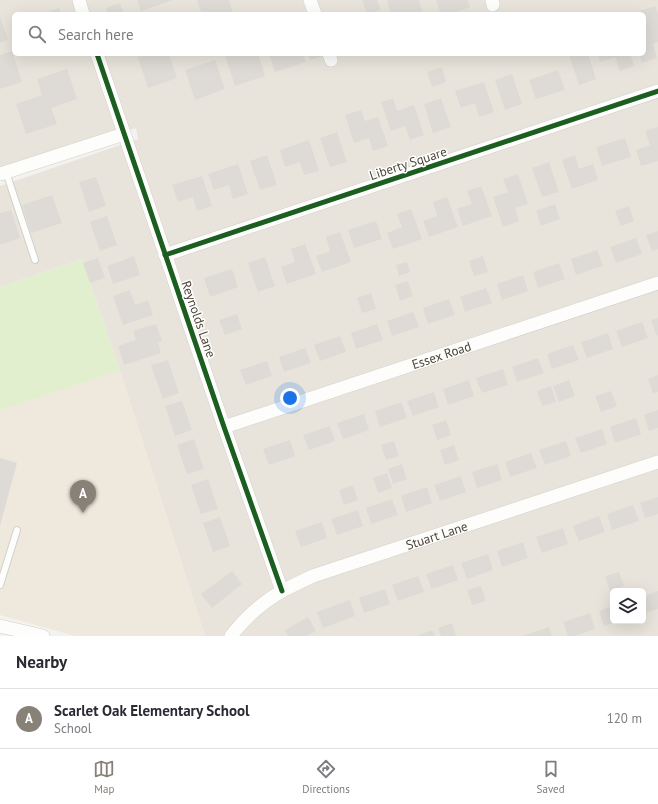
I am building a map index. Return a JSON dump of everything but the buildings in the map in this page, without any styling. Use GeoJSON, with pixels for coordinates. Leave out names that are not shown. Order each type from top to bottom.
{"type":"FeatureCollection","features":[{"type":"Feature","properties":{"kind":"street"},"geometry":{"type":"LineString","coordinates":[[79,0],[83,12]]}},
{"type":"Feature","properties":{"kind":"street"},"geometry":{"type":"LineString","coordinates":[[310,0],[314,12]]}},
{"type":"Feature","properties":{"kind":"street","name":"Reynolds Lane"},"geometry":{"type":"LineString","coordinates":[[98,56],[224,427],[282,591]]}},
{"type":"Feature","properties":{"kind":"street","name":"Liberty Square"},"geometry":{"type":"LineString","coordinates":[[165,255],[658,91]]}},
{"type":"Feature","properties":{"kind":"street"},"geometry":{"type":"LineString","coordinates":[[3,173],[124,134]]}},
{"type":"Feature","properties":{"kind":"street","name":"Essex Road"},"geometry":{"type":"LineString","coordinates":[[224,427],[658,283]]}},
{"type":"Feature","properties":{"kind":"street","name":"Stuart Lane"},"geometry":{"type":"LineString","coordinates":[[231,636],[269,599],[312,576],[658,462]]}},
{"type":"Feature","properties":{"kind":"street"},"geometry":{"type":"LineString","coordinates":[[0,626],[43,636]]}},
{"type":"Feature","properties":{"kind":"lane"},"geometry":{"type":"LineString","coordinates":[[3,173],[35,260]]}},
{"type":"Feature","properties":{"kind":"lane"},"geometry":{"type":"LineString","coordinates":[[0,582],[17,530]]}},
{"type":"Feature","properties":{"kind":"shaded area"},"geometry":{"type":"Polygon","coordinates":[[[0,0],[658,0],[658,636],[205,636],[120,371],[82,259],[0,287],[0,186],[138,139],[136,128],[0,172],[0,0]]]}},
{"type":"Feature","properties":{"kind":"shaded area"},"geometry":{"type":"Polygon","coordinates":[[[120,371],[205,636],[75,636],[0,615],[0,410],[120,371]]]}},
{"type":"Feature","properties":{"kind":"green space"},"geometry":{"type":"Polygon","coordinates":[[[82,259],[120,371],[0,410],[0,287],[82,259]]]}},
{"type":"Feature","properties":{"kind":"cycle path"},"geometry":{"type":"LineString","coordinates":[[98,56],[224,427],[282,591]]}},
{"type":"Feature","properties":{"kind":"cycle path"},"geometry":{"type":"LineString","coordinates":[[165,255],[658,91]]}},
{"type":"Feature","properties":{"kind":"place","name":"Scarlet Oak Elementary School"},"geometry":{"type":"Point","coordinates":[83,513]}}]}
